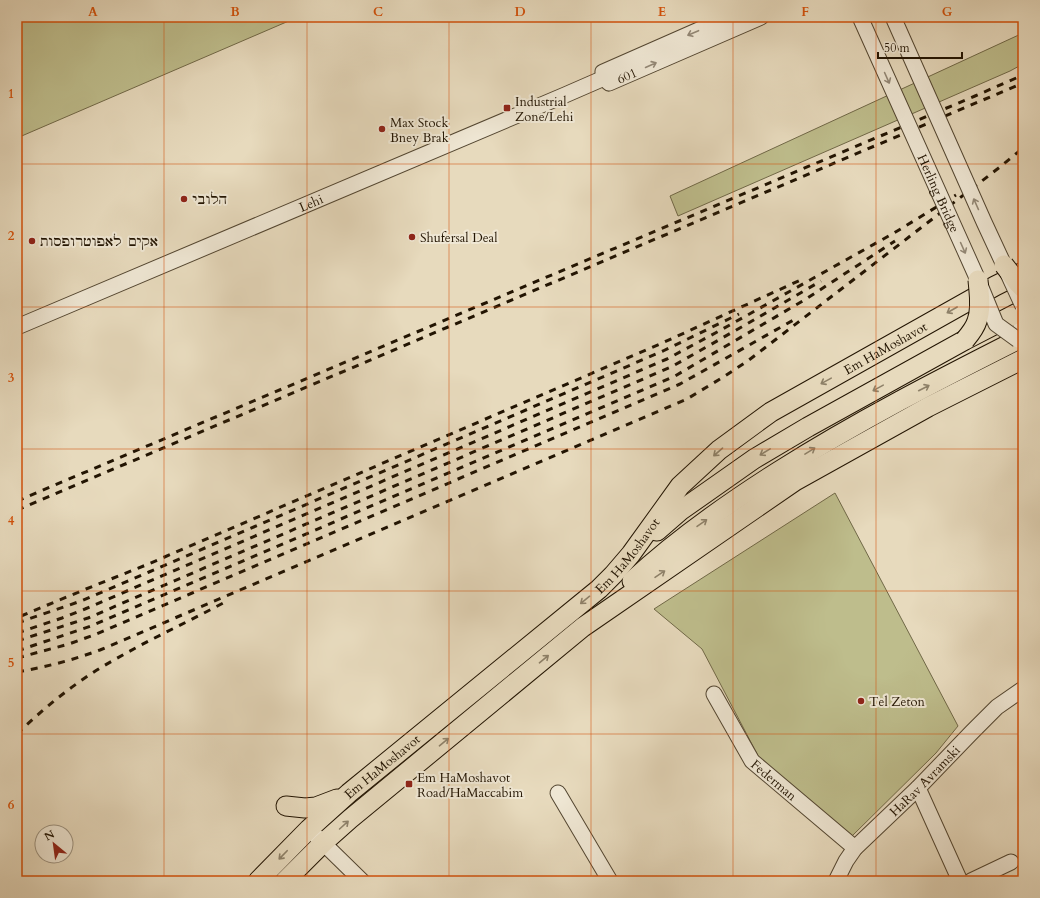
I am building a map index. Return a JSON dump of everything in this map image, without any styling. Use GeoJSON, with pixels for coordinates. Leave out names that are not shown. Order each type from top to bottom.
{"type":"FeatureCollection","features":[{"type":"Feature","properties":{"kind":"main road"},"geometry":{"type":"LineString","coordinates":[[1004,265],[1023,288]]}},
{"type":"Feature","properties":{"kind":"main road","name":"Em HaMoshavot"},"geometry":{"type":"LineString","coordinates":[[258,881],[309,829],[349,793],[598,589],[613,575],[631,554],[680,486],[720,450],[771,412],[995,286],[1023,272]]}},
{"type":"Feature","properties":{"kind":"main road"},"geometry":{"type":"LineString","coordinates":[[965,340],[978,321],[980,300],[978,280]]}},
{"type":"Feature","properties":{"kind":"main road"},"geometry":{"type":"LineString","coordinates":[[631,554],[680,511],[760,455],[965,340],[1023,310]]}},
{"type":"Feature","properties":{"kind":"main road"},"geometry":{"type":"LineString","coordinates":[[583,627],[637,576],[671,547],[745,492],[820,445],[887,407],[1021,339]]}},
{"type":"Feature","properties":{"kind":"main road","name":"Em HaMoshavot"},"geometry":{"type":"LineString","coordinates":[[285,881],[323,843],[350,819],[583,627],[795,481],[928,408],[1023,359]]}},
{"type":"Feature","properties":{"kind":"main road"},"geometry":{"type":"LineString","coordinates":[[286,806],[305,808],[316,807],[349,793]]}},
{"type":"Feature","properties":{"kind":"street","name":"601"},"geometry":{"type":"LineString","coordinates":[[728,17],[603,72],[604,78],[609,83],[762,17]]}},
{"type":"Feature","properties":{"kind":"street","name":"Herling Bridge"},"geometry":{"type":"LineString","coordinates":[[860,17],[978,280],[996,324]]}},
{"type":"Feature","properties":{"kind":"street"},"geometry":{"type":"LineString","coordinates":[[893,17],[1023,306]]}},
{"type":"Feature","properties":{"kind":"street","name":"Lehi"},"geometry":{"type":"LineString","coordinates":[[17,327],[604,78]]}},
{"type":"Feature","properties":{"kind":"street"},"geometry":{"type":"LineString","coordinates":[[996,324],[1021,339],[1023,316]]}},
{"type":"Feature","properties":{"kind":"street","name":"HaRav Avramski"},"geometry":{"type":"LineString","coordinates":[[836,881],[846,861],[855,848],[918,788],[997,707],[1023,689]]}},
{"type":"Feature","properties":{"kind":"street","name":"Federman"},"geometry":{"type":"LineString","coordinates":[[714,694],[752,761],[855,848]]}},
{"type":"Feature","properties":{"kind":"street"},"geometry":{"type":"LineString","coordinates":[[918,788],[960,881]]}},
{"type":"Feature","properties":{"kind":"street"},"geometry":{"type":"LineString","coordinates":[[558,793],[610,881]]}},
{"type":"Feature","properties":{"kind":"street"},"geometry":{"type":"LineString","coordinates":[[309,829],[362,881]]}},
{"type":"Feature","properties":{"kind":"street"},"geometry":{"type":"LineString","coordinates":[[971,881],[1011,862]]}},
{"type":"Feature","properties":{"kind":"shaded area"},"geometry":{"type":"Polygon","coordinates":[[[17,17],[298,17],[17,138],[17,17]]]}},
{"type":"Feature","properties":{"kind":"shaded area"},"geometry":{"type":"Polygon","coordinates":[[[1023,33],[1023,64],[1010,71],[678,216],[670,196],[1023,33]]]}},
{"type":"Feature","properties":{"kind":"shaded area"},"geometry":{"type":"Polygon","coordinates":[[[835,493],[958,726],[936,753],[849,839],[765,769],[702,649],[654,609],[835,493]]]}},
{"type":"Feature","properties":{"kind":"railway"},"geometry":{"type":"LineString","coordinates":[[17,501],[1023,75]]}},
{"type":"Feature","properties":{"kind":"railway"},"geometry":{"type":"LineString","coordinates":[[17,510],[1023,83]]}},
{"type":"Feature","properties":{"kind":"railway"},"geometry":{"type":"LineString","coordinates":[[17,672],[59,663],[100,650],[687,399],[749,360],[1023,148]]}},
{"type":"Feature","properties":{"kind":"railway"},"geometry":{"type":"LineString","coordinates":[[17,633],[85,609],[667,359],[894,233],[956,195]]}},
{"type":"Feature","properties":{"kind":"railway"},"geometry":{"type":"LineString","coordinates":[[17,651],[91,626],[675,376],[806,299],[895,241]]}},
{"type":"Feature","properties":{"kind":"railway"},"geometry":{"type":"LineString","coordinates":[[21,616],[146,565],[660,344],[805,278]]}},
{"type":"Feature","properties":{"kind":"railway"},"geometry":{"type":"LineString","coordinates":[[17,641],[88,618],[671,367],[821,281]]}},
{"type":"Feature","properties":{"kind":"railway"},"geometry":{"type":"LineString","coordinates":[[17,623],[81,601],[149,572],[663,351],[739,314]]}},
{"type":"Feature","properties":{"kind":"railway"},"geometry":{"type":"LineString","coordinates":[[17,658],[69,644],[94,635],[680,384],[797,318]]}},
{"type":"Feature","properties":{"kind":"railway"},"geometry":{"type":"LineString","coordinates":[[17,734],[39,713],[88,676],[141,645],[225,602]]}},
{"type":"Feature","properties":{"kind":"place","name":"Industrial Zone/Lehi"},"geometry":{"type":"Point","coordinates":[507,108]}},
{"type":"Feature","properties":{"kind":"place","name":"Max Stock Bney Brak"},"geometry":{"type":"Point","coordinates":[382,129]}},
{"type":"Feature","properties":{"kind":"place","name":"הלובי"},"geometry":{"type":"Point","coordinates":[184,199]}},
{"type":"Feature","properties":{"kind":"place","name":"Shufersal Deal"},"geometry":{"type":"Point","coordinates":[412,237]}},
{"type":"Feature","properties":{"kind":"place","name":"אקים לאפוטרופסות"},"geometry":{"type":"Point","coordinates":[32,241]}},
{"type":"Feature","properties":{"kind":"place","name":"Tel Zeton"},"geometry":{"type":"Point","coordinates":[861,701]}},
{"type":"Feature","properties":{"kind":"place","name":"Em HaMoshavot Road/HaMaccabim"},"geometry":{"type":"Point","coordinates":[409,784]}}]}
